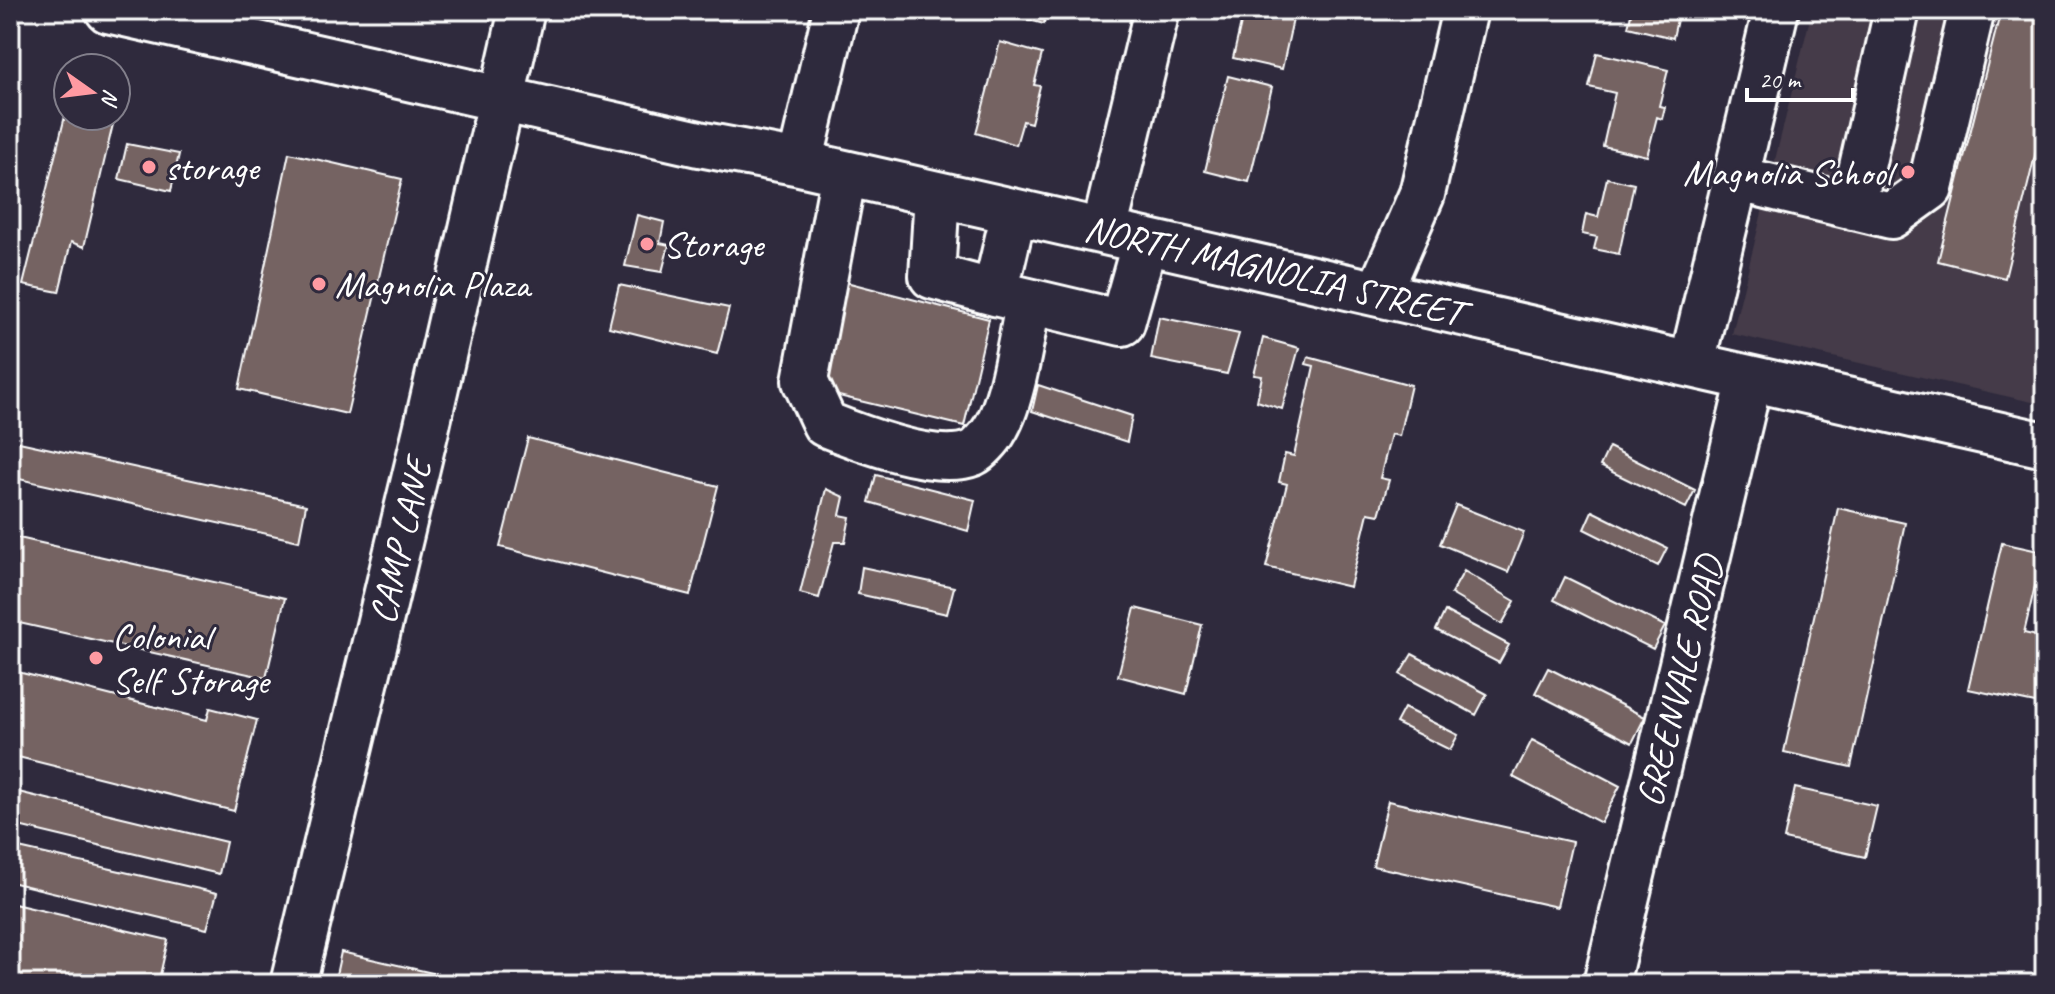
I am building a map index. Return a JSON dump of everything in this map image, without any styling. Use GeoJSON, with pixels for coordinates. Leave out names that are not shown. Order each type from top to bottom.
{"type":"FeatureCollection","features":[{"type":"Feature","properties":{"kind":"street","name":"CAMP LANE"},"geometry":{"type":"LineString","coordinates":[[293,984],[423,445],[522,10]]}},
{"type":"Feature","properties":{"kind":"street"},"geometry":{"type":"LineString","coordinates":[[800,163],[836,10]]}},
{"type":"Feature","properties":{"kind":"street"},"geometry":{"type":"LineString","coordinates":[[1104,231],[1157,10]]}},
{"type":"Feature","properties":{"kind":"street"},"geometry":{"type":"LineString","coordinates":[[1379,293],[1422,194],[1465,10]]}},
{"type":"Feature","properties":{"kind":"street"},"geometry":{"type":"LineString","coordinates":[[1692,363],[1776,10]]}},
{"type":"Feature","properties":{"kind":"street"},"geometry":{"type":"LineString","coordinates":[[1853,207],[1897,10]]}},
{"type":"Feature","properties":{"kind":"street"},"geometry":{"type":"LineString","coordinates":[[1735,178],[1891,216],[1930,188],[1972,10]]}},
{"type":"Feature","properties":{"kind":"street","name":"NORTH MAGNOLIA STREET"},"geometry":{"type":"LineString","coordinates":[[135,13],[699,144],[800,163],[2045,445]]}},
{"type":"Feature","properties":{"kind":"street"},"geometry":{"type":"LineString","coordinates":[[844,173],[805,381],[825,424],[873,443],[942,457],[974,453],[995,431],[1007,400],[1014,212]]}},
{"type":"Feature","properties":{"kind":"street"},"geometry":{"type":"LineString","coordinates":[[937,194],[932,276],[1122,323],[1145,241]]}},
{"type":"Feature","properties":{"kind":"street","name":"GREENVALE ROAD"},"geometry":{"type":"LineString","coordinates":[[1606,984],[1750,379]]}},
{"type":"Feature","properties":{"kind":"shaded area","name":"Magnolia School"},"geometry":{"type":"Polygon","coordinates":[[[1812,10],[2045,10],[2045,405],[1732,334],[1812,10]]]}},
{"type":"Feature","properties":{"kind":"building"},"geometry":{"type":"Polygon","coordinates":[[[686,10],[728,10],[726,19],[686,10]]]}},
{"type":"Feature","properties":{"kind":"building"},"geometry":{"type":"Polygon","coordinates":[[[1000,10],[1047,10],[1044,24],[1000,10]]]}},
{"type":"Feature","properties":{"kind":"building"},"geometry":{"type":"Polygon","coordinates":[[[1244,10],[1295,10],[1282,69],[1233,58],[1244,10]]]}},
{"type":"Feature","properties":{"kind":"building"},"geometry":{"type":"Polygon","coordinates":[[[1632,10],[1679,10],[1673,38],[1628,27],[1632,10]]]}},
{"type":"Feature","properties":{"kind":"building"},"geometry":{"type":"Polygon","coordinates":[[[2001,10],[2045,10],[2045,115],[2005,278],[1938,261],[2001,10]]]}},
{"type":"Feature","properties":{"kind":"building"},"geometry":{"type":"Polygon","coordinates":[[[1000,42],[1042,54],[1034,85],[1040,86],[1031,123],[1023,121],[1016,145],[976,133],[1000,42]]]}},
{"type":"Feature","properties":{"kind":"building"},"geometry":{"type":"Polygon","coordinates":[[[1597,53],[1668,70],[1659,106],[1665,107],[1662,119],[1657,117],[1647,156],[1603,146],[1615,93],[1589,87],[1597,53]]]}},
{"type":"Feature","properties":{"kind":"building"},"geometry":{"type":"Polygon","coordinates":[[[1228,76],[1272,87],[1249,182],[1205,171],[1228,76]]]}},
{"type":"Feature","properties":{"kind":"building"},"geometry":{"type":"Polygon","coordinates":[[[61,132],[111,132],[84,247],[71,242],[59,292],[23,285],[61,132]]]}},
{"type":"Feature","properties":{"kind":"building","name":"storage"},"geometry":{"type":"Polygon","coordinates":[[[127,144],[179,154],[171,191],[119,179],[127,144]]]}},
{"type":"Feature","properties":{"kind":"building","name":"Magnolia Plaza"},"geometry":{"type":"Polygon","coordinates":[[[289,153],[402,179],[347,414],[239,389],[289,153]]]}},
{"type":"Feature","properties":{"kind":"building"},"geometry":{"type":"Polygon","coordinates":[[[1607,178],[1634,184],[1619,254],[1594,249],[1597,237],[1582,234],[1586,214],[1598,217],[1607,178]]]}},
{"type":"Feature","properties":{"kind":"building","name":"Storage"},"geometry":{"type":"Polygon","coordinates":[[[637,215],[664,222],[660,243],[669,245],[662,272],[625,266],[637,215]]]}},
{"type":"Feature","properties":{"kind":"building"},"geometry":{"type":"Polygon","coordinates":[[[842,281],[989,319],[964,426],[818,391],[842,281]]]}},
{"type":"Feature","properties":{"kind":"building"},"geometry":{"type":"Polygon","coordinates":[[[619,285],[729,308],[717,354],[609,327],[619,285]]]}},
{"type":"Feature","properties":{"kind":"building"},"geometry":{"type":"Polygon","coordinates":[[[1159,317],[1239,334],[1227,374],[1151,359],[1159,317]]]}},
{"type":"Feature","properties":{"kind":"building"},"geometry":{"type":"Polygon","coordinates":[[[1263,338],[1299,348],[1282,409],[1257,401],[1262,376],[1254,375],[1263,338]]]}},
{"type":"Feature","properties":{"kind":"building"},"geometry":{"type":"Polygon","coordinates":[[[1308,357],[1411,385],[1399,436],[1391,434],[1380,478],[1389,480],[1379,515],[1368,513],[1350,587],[1266,567],[1287,484],[1279,482],[1285,454],[1294,456],[1314,366],[1306,364],[1308,357]]]}},
{"type":"Feature","properties":{"kind":"building"},"geometry":{"type":"Polygon","coordinates":[[[1038,385],[1132,416],[1127,442],[1032,411],[1038,385]]]}},
{"type":"Feature","properties":{"kind":"building"},"geometry":{"type":"Polygon","coordinates":[[[528,438],[718,486],[690,595],[500,547],[528,438]]]}},
{"type":"Feature","properties":{"kind":"building"},"geometry":{"type":"Polygon","coordinates":[[[10,440],[306,505],[299,541],[10,477],[10,440]]]}},
{"type":"Feature","properties":{"kind":"building"},"geometry":{"type":"Polygon","coordinates":[[[1609,447],[1695,490],[1686,508],[1600,466],[1609,447]]]}},
{"type":"Feature","properties":{"kind":"building"},"geometry":{"type":"Polygon","coordinates":[[[876,475],[975,500],[968,531],[869,502],[876,475]]]}},
{"type":"Feature","properties":{"kind":"building"},"geometry":{"type":"Polygon","coordinates":[[[826,489],[844,497],[840,515],[850,517],[845,542],[834,542],[819,598],[800,593],[826,489]]]}},
{"type":"Feature","properties":{"kind":"building"},"geometry":{"type":"Polygon","coordinates":[[[1456,505],[1524,532],[1508,572],[1440,544],[1456,505]]]}},
{"type":"Feature","properties":{"kind":"building"},"geometry":{"type":"Polygon","coordinates":[[[1838,508],[1905,523],[1851,767],[1784,752],[1838,508]]]}},
{"type":"Feature","properties":{"kind":"building"},"geometry":{"type":"Polygon","coordinates":[[[1592,511],[1667,548],[1658,566],[1584,529],[1592,511]]]}},
{"type":"Feature","properties":{"kind":"building"},"geometry":{"type":"Polygon","coordinates":[[[10,536],[285,598],[266,678],[10,621],[10,536]]]}},
{"type":"Feature","properties":{"kind":"building"},"geometry":{"type":"Polygon","coordinates":[[[2002,543],[2043,552],[2024,633],[2045,638],[2045,682],[2040,704],[1968,689],[2002,543]]]}},
{"type":"Feature","properties":{"kind":"building"},"geometry":{"type":"Polygon","coordinates":[[[862,567],[954,587],[947,614],[858,594],[862,567]]]}},
{"type":"Feature","properties":{"kind":"building"},"geometry":{"type":"Polygon","coordinates":[[[1464,571],[1515,601],[1502,624],[1451,594],[1464,571]]]}},
{"type":"Feature","properties":{"kind":"building"},"geometry":{"type":"Polygon","coordinates":[[[1565,577],[1665,626],[1653,649],[1554,600],[1565,577]]]}},
{"type":"Feature","properties":{"kind":"building"},"geometry":{"type":"Polygon","coordinates":[[[1135,608],[1202,625],[1186,694],[1118,676],[1135,608]]]}},
{"type":"Feature","properties":{"kind":"building"},"geometry":{"type":"Polygon","coordinates":[[[1445,611],[1509,645],[1499,663],[1436,630],[1445,611]]]}},
{"type":"Feature","properties":{"kind":"building"},"geometry":{"type":"Polygon","coordinates":[[[1412,654],[1487,694],[1476,715],[1400,674],[1412,654]]]}},
{"type":"Feature","properties":{"kind":"building"},"geometry":{"type":"Polygon","coordinates":[[[1548,668],[1645,717],[1632,743],[1535,693],[1548,668]]]}},
{"type":"Feature","properties":{"kind":"building"},"geometry":{"type":"Polygon","coordinates":[[[10,670],[207,720],[210,708],[257,720],[234,811],[10,755],[10,670]]]}},
{"type":"Feature","properties":{"kind":"building"},"geometry":{"type":"Polygon","coordinates":[[[1404,708],[1458,735],[1450,750],[1396,723],[1404,708]]]}},
{"type":"Feature","properties":{"kind":"building"},"geometry":{"type":"Polygon","coordinates":[[[1532,740],[1620,786],[1601,823],[1513,777],[1532,740]]]}},
{"type":"Feature","properties":{"kind":"building"},"geometry":{"type":"Polygon","coordinates":[[[1795,788],[1877,806],[1865,857],[1784,839],[1795,788]]]}},
{"type":"Feature","properties":{"kind":"building"},"geometry":{"type":"Polygon","coordinates":[[[10,790],[226,842],[219,874],[10,824],[10,790]]]}},
{"type":"Feature","properties":{"kind":"building"},"geometry":{"type":"Polygon","coordinates":[[[1388,801],[1572,842],[1557,907],[1373,866],[1388,801]]]}},
{"type":"Feature","properties":{"kind":"building"},"geometry":{"type":"Polygon","coordinates":[[[10,846],[217,893],[207,929],[10,882],[10,846]]]}},
{"type":"Feature","properties":{"kind":"building"},"geometry":{"type":"Polygon","coordinates":[[[10,903],[168,940],[158,984],[10,984],[10,903]]]}},
{"type":"Feature","properties":{"kind":"building"},"geometry":{"type":"Polygon","coordinates":[[[341,952],[437,974],[435,984],[334,984],[341,952]]]}},
{"type":"Feature","properties":{"kind":"place","name":"storage"},"geometry":{"type":"Point","coordinates":[149,167]}},
{"type":"Feature","properties":{"kind":"place","name":"Magnolia School"},"geometry":{"type":"Point","coordinates":[1908,172]}},
{"type":"Feature","properties":{"kind":"place","name":"Storage"},"geometry":{"type":"Point","coordinates":[647,244]}},
{"type":"Feature","properties":{"kind":"place","name":"Magnolia Plaza"},"geometry":{"type":"Point","coordinates":[319,284]}},
{"type":"Feature","properties":{"kind":"place","name":"Colonial Self Storage"},"geometry":{"type":"Point","coordinates":[96,658]}}]}
